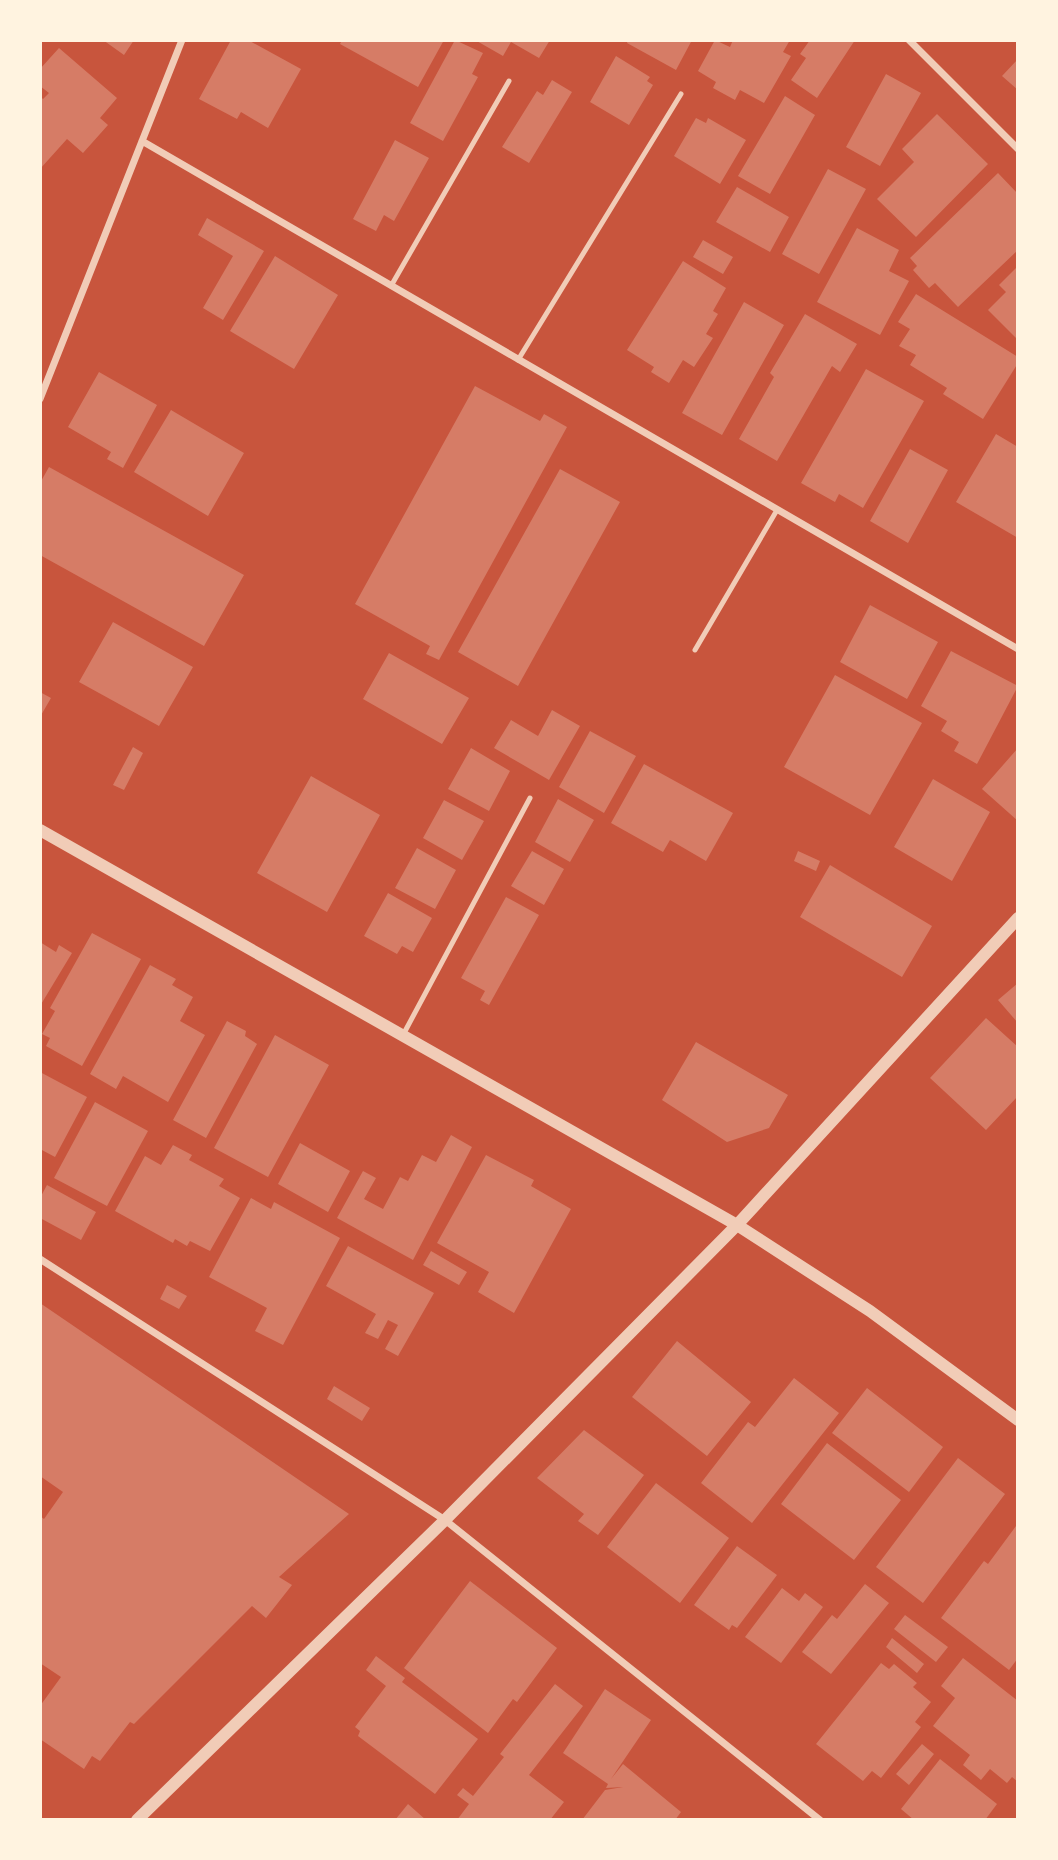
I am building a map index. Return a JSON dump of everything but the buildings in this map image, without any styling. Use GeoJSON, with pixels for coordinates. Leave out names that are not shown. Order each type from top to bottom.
{"type":"FeatureCollection","features":[{"type":"Feature","properties":{"kind":"street"},"geometry":{"type":"LineString","coordinates":[[40,399],[182,40]]}},
{"type":"Feature","properties":{"kind":"street"},"geometry":{"type":"LineString","coordinates":[[909,40],[1018,149]]}},
{"type":"Feature","properties":{"kind":"street"},"geometry":{"type":"LineString","coordinates":[[142,141],[1018,649]]}},
{"type":"Feature","properties":{"kind":"street"},"geometry":{"type":"LineString","coordinates":[[40,831],[737,1225],[870,1311],[1018,1420]]}},
{"type":"Feature","properties":{"kind":"street"},"geometry":{"type":"LineString","coordinates":[[137,1820],[445,1520],[737,1225],[1018,918]]}},
{"type":"Feature","properties":{"kind":"street"},"geometry":{"type":"LineString","coordinates":[[40,1259],[445,1520],[820,1820]]}},
{"type":"Feature","properties":{"kind":"lane"},"geometry":{"type":"LineString","coordinates":[[391,286],[509,81]]}},
{"type":"Feature","properties":{"kind":"lane"},"geometry":{"type":"LineString","coordinates":[[518,360],[681,94]]}},
{"type":"Feature","properties":{"kind":"lane"},"geometry":{"type":"LineString","coordinates":[[695,650],[777,510]]}},
{"type":"Feature","properties":{"kind":"lane"},"geometry":{"type":"LineString","coordinates":[[403,1035],[530,798]]}}]}
